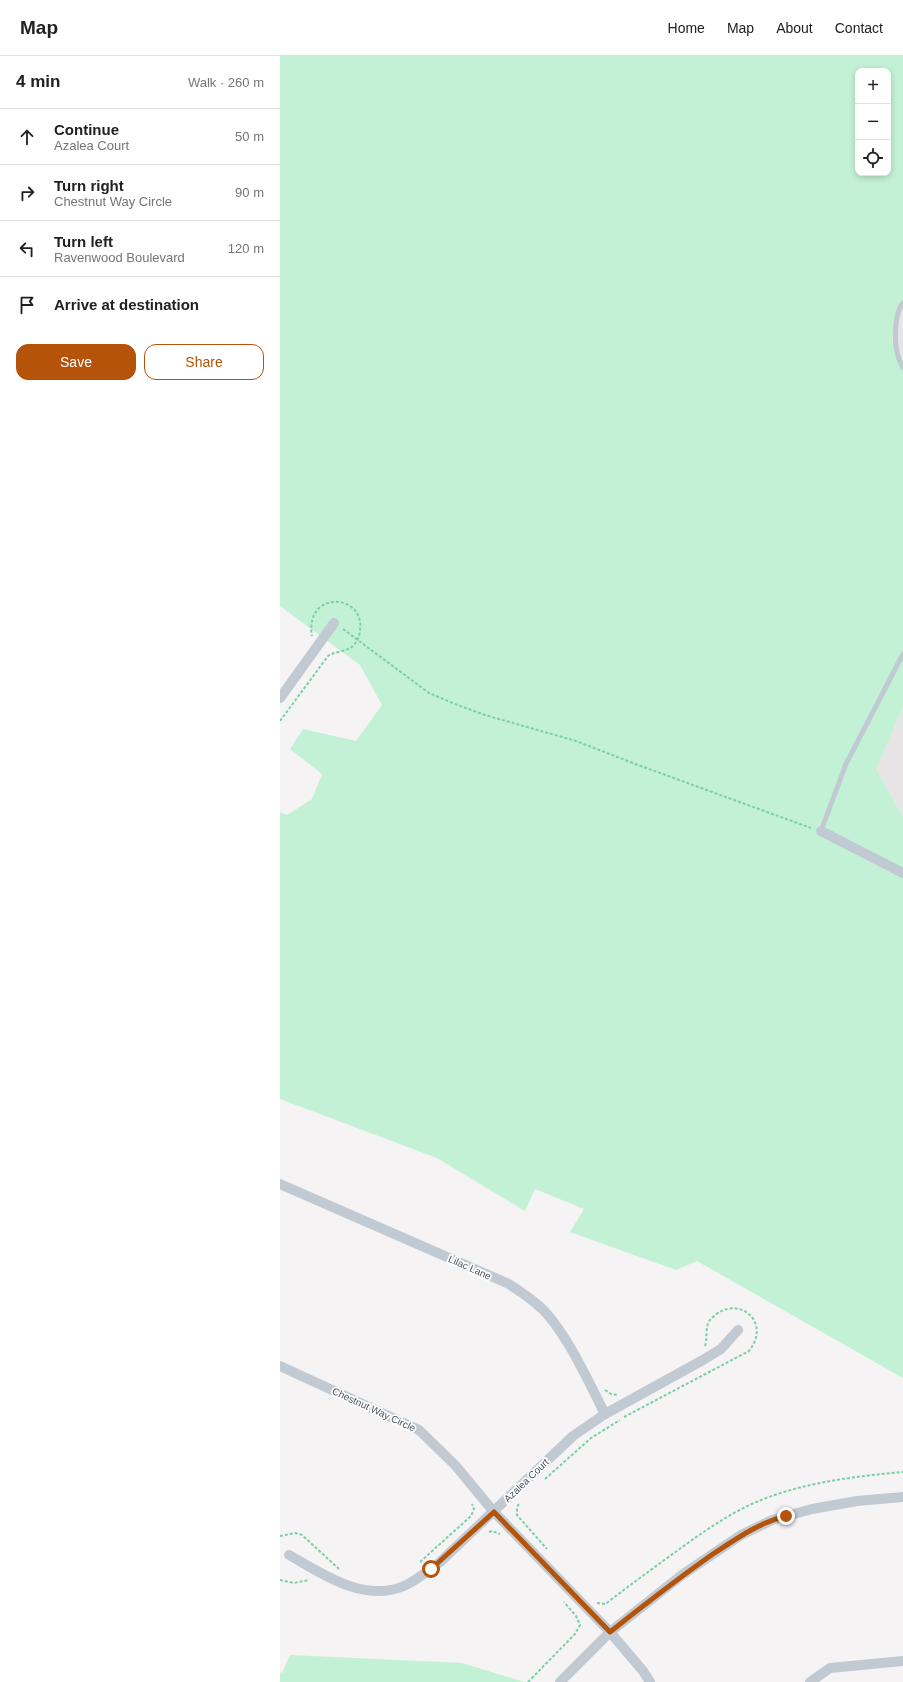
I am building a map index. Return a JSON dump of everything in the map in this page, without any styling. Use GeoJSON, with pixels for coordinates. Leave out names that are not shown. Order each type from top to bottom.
{"type":"FeatureCollection","features":[{"type":"Feature","properties":{"kind":"street"},"geometry":{"type":"LineString","coordinates":[[280,698],[334,623]]}},
{"type":"Feature","properties":{"kind":"street"},"geometry":{"type":"LineString","coordinates":[[821,831],[903,873]]}},
{"type":"Feature","properties":{"kind":"street","name":"Lilac Lane"},"geometry":{"type":"LineString","coordinates":[[280,1184],[509,1284],[539,1306],[553,1321],[606,1414]]}},
{"type":"Feature","properties":{"kind":"street","name":"Azalea Court"},"geometry":{"type":"LineString","coordinates":[[288,1555],[330,1578],[358,1589],[381,1591],[403,1586],[422,1576],[440,1562],[573,1436],[606,1414],[704,1360],[721,1349],[738,1330]]}},
{"type":"Feature","properties":{"kind":"street","name":"Chestnut Way Circle"},"geometry":{"type":"LineString","coordinates":[[280,1366],[419,1430],[454,1465],[494,1512],[610,1632],[643,1671],[650,1682]]}},
{"type":"Feature","properties":{"kind":"street"},"geometry":{"type":"LineString","coordinates":[[560,1682],[610,1632],[682,1575],[741,1535],[772,1520],[812,1509],[858,1501],[903,1497]]}},
{"type":"Feature","properties":{"kind":"street"},"geometry":{"type":"LineString","coordinates":[[810,1682],[830,1668],[903,1661]]}},
{"type":"Feature","properties":{"kind":"lane"},"geometry":{"type":"LineString","coordinates":[[903,303],[900,306],[896,318],[896,343],[898,356],[903,368]]}},
{"type":"Feature","properties":{"kind":"lane"},"geometry":{"type":"LineString","coordinates":[[821,831],[846,764],[903,654]]}},
{"type":"Feature","properties":{"kind":"path"},"geometry":{"type":"LineString","coordinates":[[334,623],[429,693],[485,715],[576,741],[638,766],[821,831]]}},
{"type":"Feature","properties":{"kind":"path"},"geometry":{"type":"LineString","coordinates":[[418,1564],[471,1516],[474,1509],[471,1501]]}},
{"type":"Feature","properties":{"kind":"path"},"geometry":{"type":"LineString","coordinates":[[487,1532],[492,1531],[500,1534]]}},
{"type":"Feature","properties":{"kind":"path"},"geometry":{"type":"LineString","coordinates":[[280,1536],[295,1533],[302,1535],[340,1570]]}},
{"type":"Feature","properties":{"kind":"path"},"geometry":{"type":"LineString","coordinates":[[280,1580],[288,1583],[308,1580],[312,1581]]}},
{"type":"Feature","properties":{"kind":"path"},"geometry":{"type":"LineString","coordinates":[[528,1682],[575,1634],[580,1625],[576,1616],[563,1600]]}},
{"type":"Feature","properties":{"kind":"shaded area"},"geometry":{"type":"Polygon","coordinates":[[[903,303],[903,366],[892,342],[896,307],[903,303]]]}},
{"type":"Feature","properties":{"kind":"shaded area"},"geometry":{"type":"Polygon","coordinates":[[[903,707],[903,817],[876,769],[903,707]]]}},
{"type":"Feature","properties":{"kind":"green space"},"geometry":{"type":"Polygon","coordinates":[[[280,56],[903,56],[903,303],[896,308],[892,342],[903,366],[903,707],[876,769],[903,817],[903,1378],[697,1261],[676,1270],[570,1232],[584,1209],[535,1189],[525,1211],[437,1158],[280,1099],[280,812],[287,815],[312,799],[322,774],[290,749],[303,729],[356,741],[382,705],[360,665],[280,606],[280,56]]]}},
{"type":"Feature","properties":{"kind":"green space"},"geometry":{"type":"Polygon","coordinates":[[[290,1655],[462,1663],[524,1682],[280,1682],[280,1672],[282,1673],[290,1655]]]}},
{"type":"Feature","properties":{"kind":"route"},"geometry":{"type":"LineString","coordinates":[[431,1569],[494,1512],[610,1632],[682,1575],[741,1535],[772,1520],[786,1516]]}}]}
